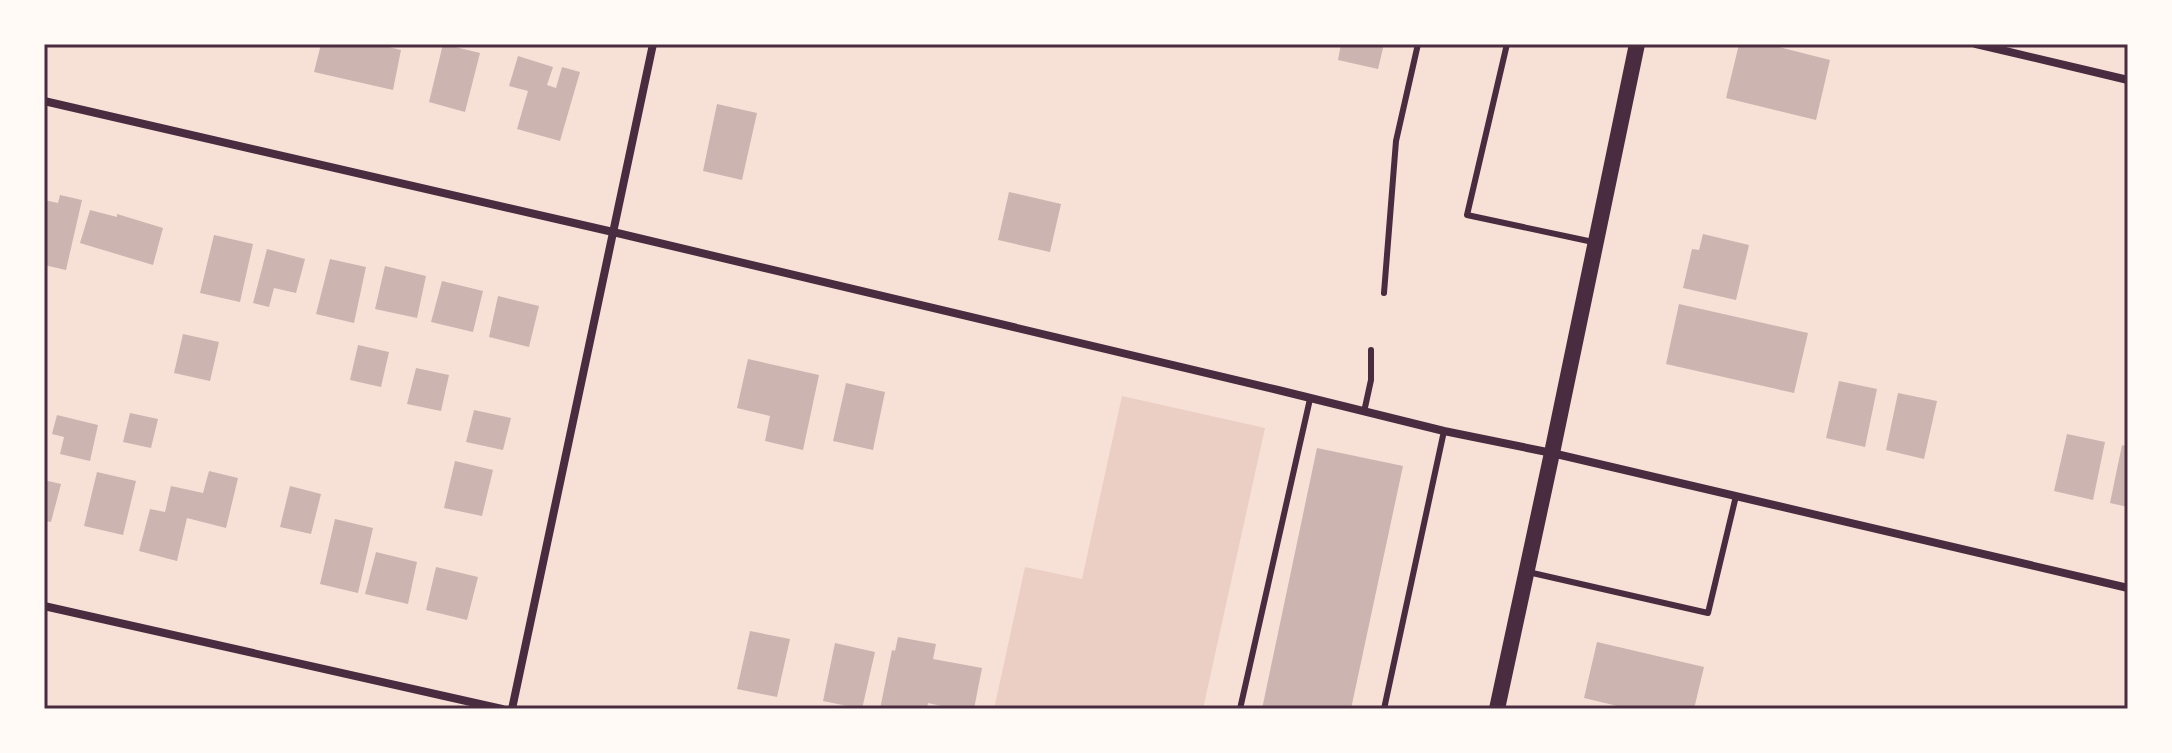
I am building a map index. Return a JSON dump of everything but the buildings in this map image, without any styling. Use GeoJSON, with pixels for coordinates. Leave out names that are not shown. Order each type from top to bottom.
{"type":"FeatureCollection","features":[{"type":"Feature","properties":{"kind":"main road"},"geometry":{"type":"LineString","coordinates":[[1497,709],[1637,44]]}},
{"type":"Feature","properties":{"kind":"street"},"geometry":{"type":"LineString","coordinates":[[512,709],[653,44]]}},
{"type":"Feature","properties":{"kind":"street"},"geometry":{"type":"LineString","coordinates":[[1976,44],[2128,80]]}},
{"type":"Feature","properties":{"kind":"street"},"geometry":{"type":"LineString","coordinates":[[44,101],[613,232],[1444,431],[1552,453],[2128,588]]}},
{"type":"Feature","properties":{"kind":"street"},"geometry":{"type":"LineString","coordinates":[[44,606],[502,709]]}},
{"type":"Feature","properties":{"kind":"lane"},"geometry":{"type":"LineString","coordinates":[[1384,293],[1396,141],[1418,44]]}},
{"type":"Feature","properties":{"kind":"lane"},"geometry":{"type":"LineString","coordinates":[[1507,44],[1467,215],[1595,242]]}},
{"type":"Feature","properties":{"kind":"lane"},"geometry":{"type":"LineString","coordinates":[[1364,412],[1371,380],[1371,350]]}},
{"type":"Feature","properties":{"kind":"lane"},"geometry":{"type":"LineString","coordinates":[[1240,709],[1310,399]]}},
{"type":"Feature","properties":{"kind":"lane"},"geometry":{"type":"LineString","coordinates":[[1384,709],[1444,431]]}},
{"type":"Feature","properties":{"kind":"lane"},"geometry":{"type":"LineString","coordinates":[[1526,572],[1708,613],[1736,496]]}},
{"type":"Feature","properties":{"kind":"shaded area"},"geometry":{"type":"Polygon","coordinates":[[[1122,396],[1265,428],[1203,709],[994,709],[1025,567],[1082,579],[1122,396]]]}}]}
